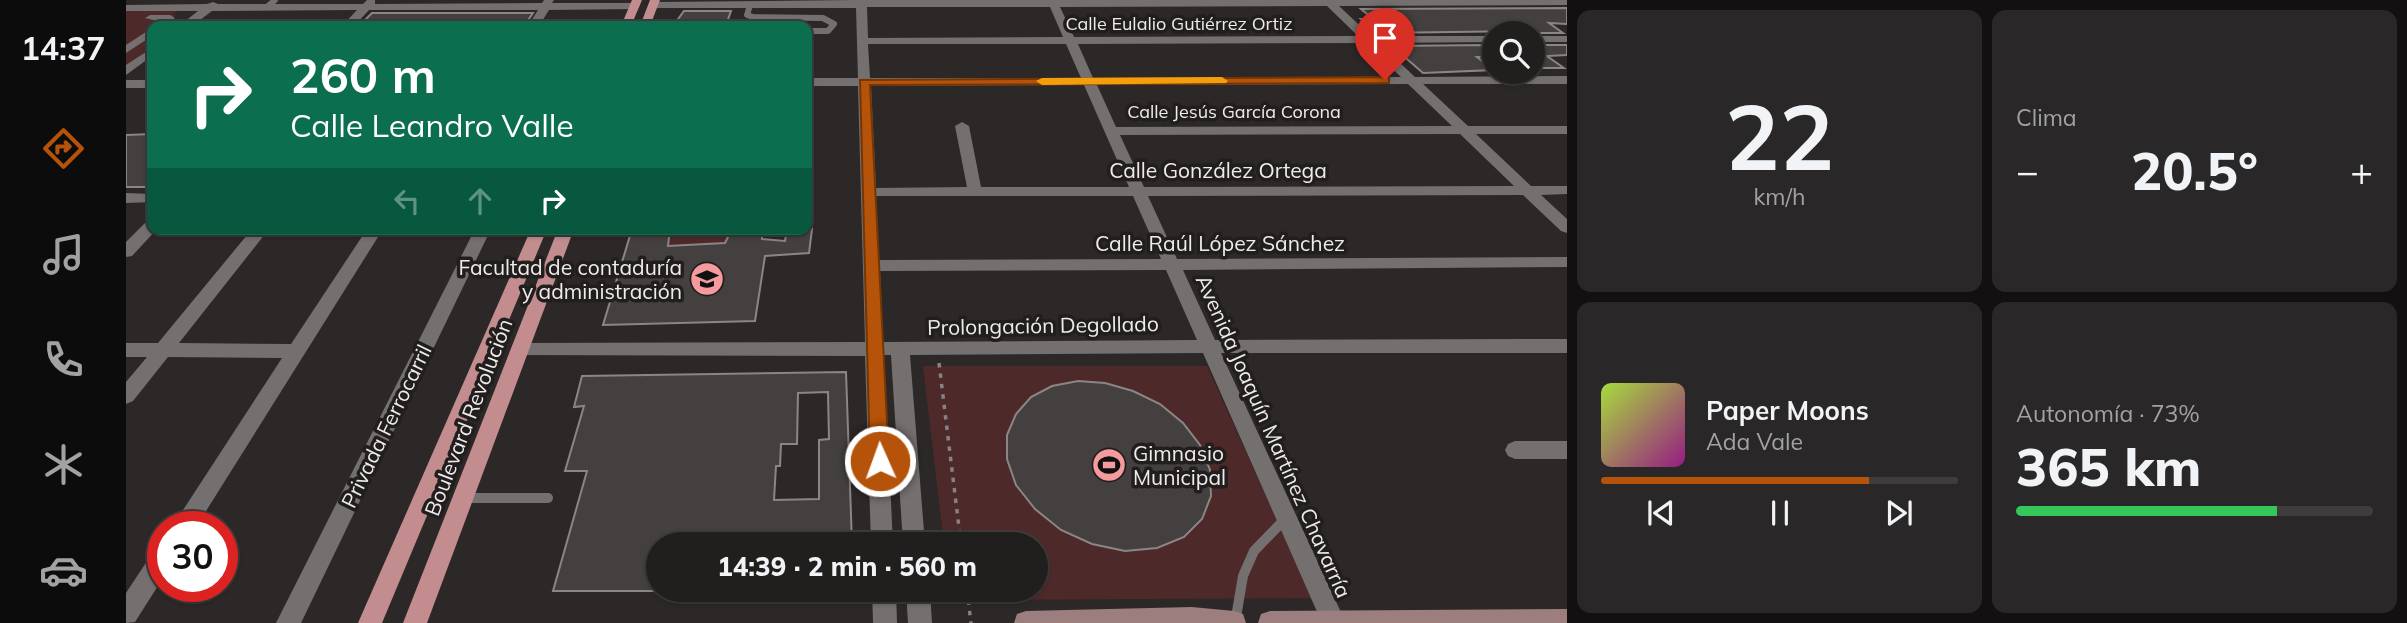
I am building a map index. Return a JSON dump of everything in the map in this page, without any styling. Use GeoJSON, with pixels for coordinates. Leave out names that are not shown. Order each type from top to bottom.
{"type":"FeatureCollection","features":[{"type":"Feature","properties":{"kind":"main road"},"geometry":{"type":"LineString","coordinates":[[628,21],[636,3]]}},
{"type":"Feature","properties":{"kind":"main road"},"geometry":{"type":"LineString","coordinates":[[647,21],[654,3]]}},
{"type":"Feature","properties":{"kind":"main road"},"geometry":{"type":"LineString","coordinates":[[370,623],[536,235]]}},
{"type":"Feature","properties":{"kind":"main road","name":"Boulevard Revolución"},"geometry":{"type":"LineString","coordinates":[[415,623],[564,235]]}},
{"type":"Feature","properties":{"kind":"main road"},"geometry":{"type":"LineString","coordinates":[[1270,623],[1567,621]]}},
{"type":"Feature","properties":{"kind":"main road"},"geometry":{"type":"LineString","coordinates":[[1026,623],[1235,623]]}},
{"type":"Feature","properties":{"kind":"street"},"geometry":{"type":"LineString","coordinates":[[1329,1],[1567,228]]}},
{"type":"Feature","properties":{"kind":"street"},"geometry":{"type":"LineString","coordinates":[[654,3],[750,5],[771,2],[1567,2]]}},
{"type":"Feature","properties":{"kind":"street"},"geometry":{"type":"LineString","coordinates":[[861,2],[882,532]]}},
{"type":"Feature","properties":{"kind":"street","name":"Avenida Joaquín Martínez Chavarría"},"geometry":{"type":"LineString","coordinates":[[1053,2],[1334,623]]}},
{"type":"Feature","properties":{"kind":"street"},"geometry":{"type":"LineString","coordinates":[[353,21],[371,3]]}},
{"type":"Feature","properties":{"kind":"street"},"geometry":{"type":"LineString","coordinates":[[537,21],[547,3]]}},
{"type":"Feature","properties":{"kind":"street"},"geometry":{"type":"LineString","coordinates":[[126,8],[215,4],[636,3]]}},
{"type":"Feature","properties":{"kind":"street"},"geometry":{"type":"LineString","coordinates":[[126,18],[170,18],[215,4]]}},
{"type":"Feature","properties":{"kind":"street"},"geometry":{"type":"LineString","coordinates":[[192,21],[215,4]]}},
{"type":"Feature","properties":{"kind":"street"},"geometry":{"type":"LineString","coordinates":[[166,21],[170,18]]}},
{"type":"Feature","properties":{"kind":"street"},"geometry":{"type":"LineString","coordinates":[[126,50],[147,35]]}},
{"type":"Feature","properties":{"kind":"street","name":"Calle Eulalio Gutiérrez Ortiz"},"geometry":{"type":"LineString","coordinates":[[863,41],[1482,39]]}},
{"type":"Feature","properties":{"kind":"street"},"geometry":{"type":"LineString","coordinates":[[1545,39],[1567,39]]}},
{"type":"Feature","properties":{"kind":"street"},"geometry":{"type":"LineString","coordinates":[[126,71],[147,55]]}},
{"type":"Feature","properties":{"kind":"street"},"geometry":{"type":"LineString","coordinates":[[812,82],[1567,80]]}},
{"type":"Feature","properties":{"kind":"street"},"geometry":{"type":"LineString","coordinates":[[126,84],[147,84]]}},
{"type":"Feature","properties":{"kind":"street"},"geometry":{"type":"LineString","coordinates":[[962,126],[975,192]]}},
{"type":"Feature","properties":{"kind":"street","name":"Calle Jesús García Corona"},"geometry":{"type":"LineString","coordinates":[[1111,131],[1567,130]]}},
{"type":"Feature","properties":{"kind":"street","name":"Calle González Ortega"},"geometry":{"type":"LineString","coordinates":[[869,192],[1567,190]]}},
{"type":"Feature","properties":{"kind":"street"},"geometry":{"type":"LineString","coordinates":[[126,198],[147,198]]}},
{"type":"Feature","properties":{"kind":"street"},"geometry":{"type":"LineString","coordinates":[[126,252],[147,230]]}},
{"type":"Feature","properties":{"kind":"street"},"geometry":{"type":"LineString","coordinates":[[126,396],[256,235]]}},
{"type":"Feature","properties":{"kind":"street"},"geometry":{"type":"LineString","coordinates":[[193,511],[371,235]]}},
{"type":"Feature","properties":{"kind":"street","name":"Privada Ferrocarril"},"geometry":{"type":"LineString","coordinates":[[289,623],[480,235]]}},
{"type":"Feature","properties":{"kind":"street","name":"Calle Raúl López Sánchez"},"geometry":{"type":"LineString","coordinates":[[873,266],[1567,262]]}},
{"type":"Feature","properties":{"kind":"street","name":"Prolongación Degollado"},"geometry":{"type":"LineString","coordinates":[[520,350],[937,350],[1208,345],[1567,346]]}},
{"type":"Feature","properties":{"kind":"street"},"geometry":{"type":"LineString","coordinates":[[126,350],[298,351]]}},
{"type":"Feature","properties":{"kind":"street"},"geometry":{"type":"LineString","coordinates":[[900,350],[913,532]]}},
{"type":"Feature","properties":{"kind":"street"},"geometry":{"type":"LineString","coordinates":[[1515,450],[1567,450]]}},
{"type":"Feature","properties":{"kind":"street"},"geometry":{"type":"LineString","coordinates":[[126,614],[147,582]]}},
{"type":"Feature","properties":{"kind":"street"},"geometry":{"type":"LineString","coordinates":[[884,602],[885,623]]}},
{"type":"Feature","properties":{"kind":"street"},"geometry":{"type":"LineString","coordinates":[[919,602],[920,623]]}},
{"type":"Feature","properties":{"kind":"lane"},"geometry":{"type":"LineString","coordinates":[[750,5],[747,15],[753,18],[823,18],[834,24],[828,31],[812,31]]}},
{"type":"Feature","properties":{"kind":"lane"},"geometry":{"type":"LineString","coordinates":[[463,498],[548,498]]}},
{"type":"Feature","properties":{"kind":"lane"},"geometry":{"type":"LineString","coordinates":[[1235,623],[1243,576],[1254,551],[1287,518]]}},
{"type":"Feature","properties":{"kind":"path"},"geometry":{"type":"LineString","coordinates":[[937,350],[960,532]]}},
{"type":"Feature","properties":{"kind":"path"},"geometry":{"type":"LineString","coordinates":[[968,602],[971,623]]}},
{"type":"Feature","properties":{"kind":"shaded area"},"geometry":{"type":"Polygon","coordinates":[[[126,9],[181,9],[172,14],[176,15],[169,21],[147,21],[147,51],[126,67],[126,9]]]}},
{"type":"Feature","properties":{"kind":"shaded area"},"geometry":{"type":"Polygon","coordinates":[[[669,235],[729,235],[725,243],[668,246],[669,235]]]}},
{"type":"Feature","properties":{"kind":"shaded area"},"geometry":{"type":"Polygon","coordinates":[[[923,366],[1207,366],[1312,598],[1048,599],[1048,532],[943,532],[923,366]]]}},
{"type":"Feature","properties":{"kind":"building"},"geometry":{"type":"Polygon","coordinates":[[[1567,8],[1567,24],[1549,23],[1563,33],[1545,33],[1545,21],[1482,21],[1482,32],[1378,33],[1361,19],[1373,19],[1361,9],[1567,8]]]}},
{"type":"Feature","properties":{"kind":"building"},"geometry":{"type":"Polygon","coordinates":[[[684,11],[731,11],[727,21],[677,21],[684,11]]]}},
{"type":"Feature","properties":{"kind":"building"},"geometry":{"type":"Polygon","coordinates":[[[372,13],[533,13],[527,21],[364,21],[372,13]]]}},
{"type":"Feature","properties":{"kind":"building"},"geometry":{"type":"Polygon","coordinates":[[[1482,45],[1482,57],[1477,57],[1482,61],[1482,70],[1423,73],[1392,46],[1482,45]]]}},
{"type":"Feature","properties":{"kind":"building"},"geometry":{"type":"Polygon","coordinates":[[[1545,45],[1567,45],[1567,55],[1547,56],[1564,68],[1545,68],[1545,45]]]}},
{"type":"Feature","properties":{"kind":"building"},"geometry":{"type":"Polygon","coordinates":[[[147,134],[147,187],[126,187],[126,135],[147,134]]]}},
{"type":"Feature","properties":{"kind":"building"},"geometry":{"type":"Polygon","coordinates":[[[630,235],[669,235],[668,246],[725,243],[729,235],[762,235],[762,239],[785,241],[786,235],[811,235],[809,253],[765,256],[755,321],[603,325],[630,235]]]}},
{"type":"Feature","properties":{"kind":"building"},"geometry":{"type":"Polygon","coordinates":[[[846,372],[852,532],[646,532],[646,591],[553,591],[587,471],[565,471],[584,406],[574,407],[582,376],[846,372]],[[828,392],[798,393],[797,444],[781,444],[780,466],[776,466],[774,500],[819,499],[819,440],[829,439],[828,392]]]}},
{"type":"Feature","properties":{"kind":"building","name":"Gimnasio Municipal"},"geometry":{"type":"Polygon","coordinates":[[[1078,381],[1105,383],[1133,391],[1160,404],[1183,423],[1200,445],[1210,470],[1211,496],[1202,519],[1184,537],[1157,548],[1125,551],[1092,544],[1061,530],[1035,509],[1016,485],[1007,459],[1007,435],[1016,414],[1031,397],[1052,386],[1078,381]]]}},
{"type":"Feature","properties":{"kind":"slow traffic"},"geometry":{"type":"LineString","coordinates":[[1042,81],[1222,81]]}},
{"type":"Feature","properties":{"kind":"place","name":"Facultad de contaduría y administración"},"geometry":{"type":"Point","coordinates":[707,279]}},
{"type":"Feature","properties":{"kind":"place","name":"Gimnasio Municipal"},"geometry":{"type":"Point","coordinates":[1109,465]}},
{"type":"Feature","properties":{"kind":"route"},"geometry":{"type":"LineString","coordinates":[[880,461],[864,82],[1385,80]]}}]}
